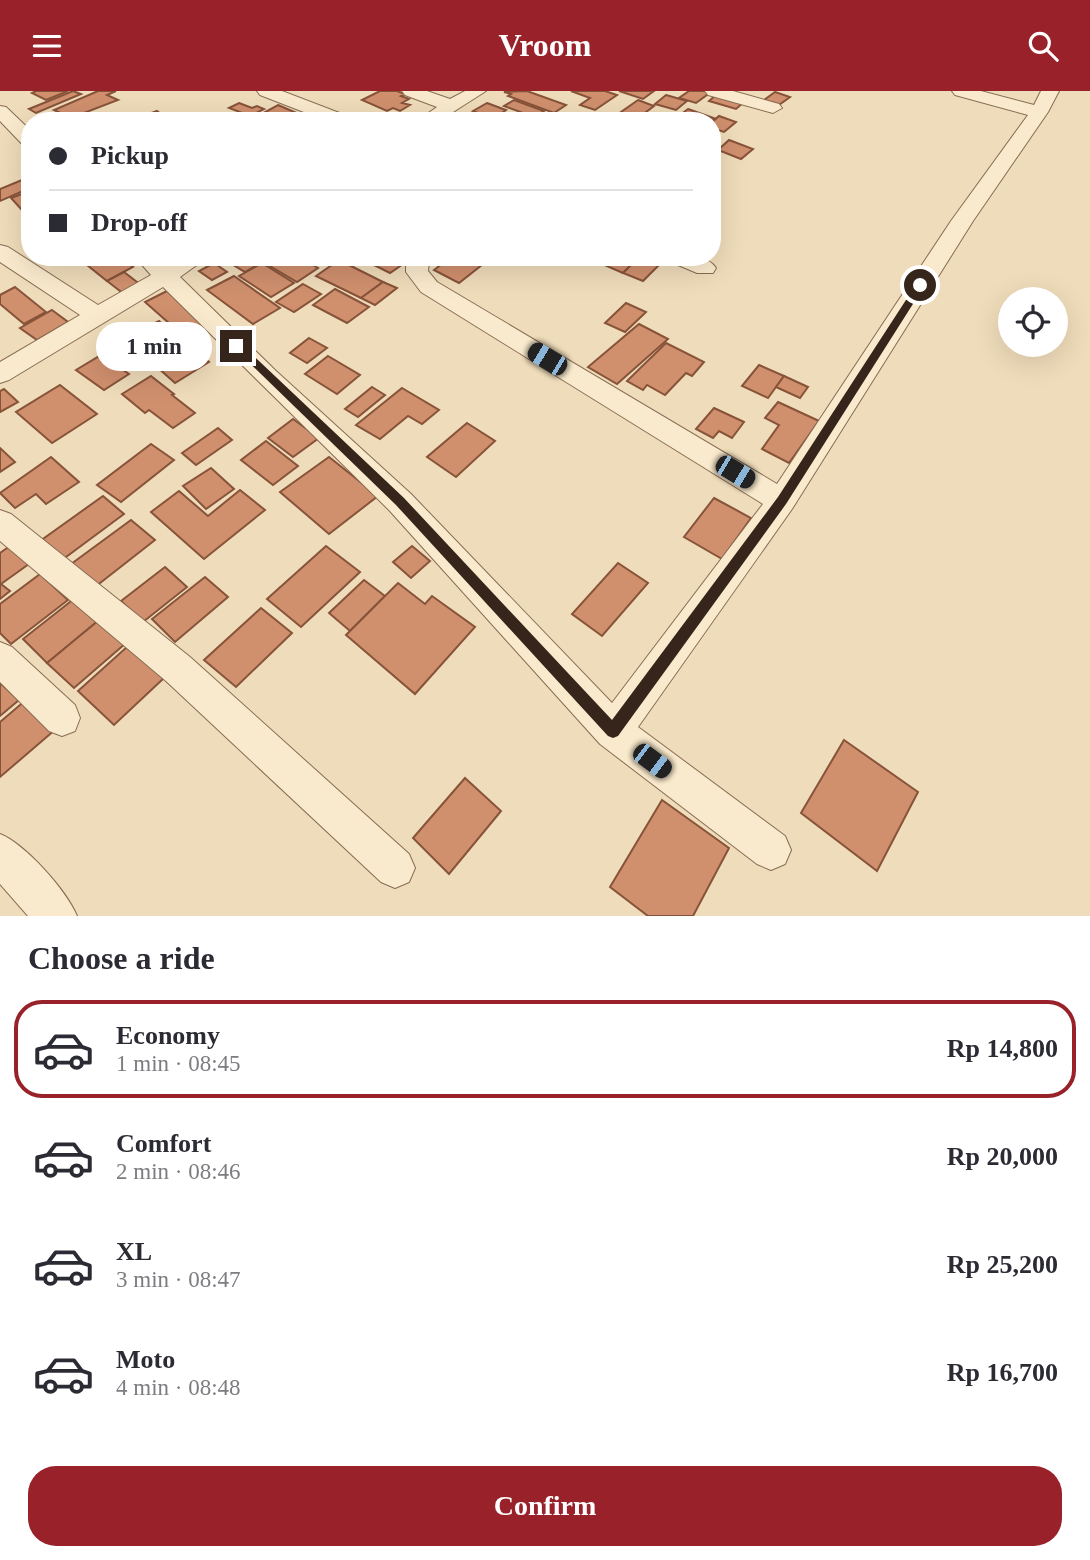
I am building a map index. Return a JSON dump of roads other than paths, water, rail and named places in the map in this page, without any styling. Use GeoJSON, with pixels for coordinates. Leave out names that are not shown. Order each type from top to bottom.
{"type":"FeatureCollection","features":[{"type":"Feature","properties":{"kind":"street"},"geometry":{"type":"LineString","coordinates":[[266,91],[321,112]]}},
{"type":"Feature","properties":{"kind":"street"},"geometry":{"type":"LineString","coordinates":[[411,91],[452,106]]}},
{"type":"Feature","properties":{"kind":"street"},"geometry":{"type":"LineString","coordinates":[[442,112],[477,91]]}},
{"type":"Feature","properties":{"kind":"street"},"geometry":{"type":"LineString","coordinates":[[715,91],[773,109]]}},
{"type":"Feature","properties":{"kind":"street"},"geometry":{"type":"LineString","coordinates":[[613,731],[782,501],[962,221],[1045,101],[961,91]]}},
{"type":"Feature","properties":{"kind":"street"},"geometry":{"type":"LineString","coordinates":[[0,111],[21,132]]}},
{"type":"Feature","properties":{"kind":"street"},"geometry":{"type":"LineString","coordinates":[[0,252],[21,266]]}},
{"type":"Feature","properties":{"kind":"street"},"geometry":{"type":"LineString","coordinates":[[21,266],[98,316]]}},
{"type":"Feature","properties":{"kind":"street"},"geometry":{"type":"LineString","coordinates":[[418,266],[417,272],[429,288],[782,501]]}},
{"type":"Feature","properties":{"kind":"street"},"geometry":{"type":"LineString","coordinates":[[700,266],[705,268]]}},
{"type":"Feature","properties":{"kind":"street"},"geometry":{"type":"LineString","coordinates":[[0,374],[98,316],[156,267],[267,377],[400,502],[613,731],[771,850]]}},
{"type":"Feature","properties":{"kind":"street"},"geometry":{"type":"LineString","coordinates":[[0,523],[178,669],[395,868]]}},
{"type":"Feature","properties":{"kind":"street"},"geometry":{"type":"LineString","coordinates":[[0,658],[62,717]]}},
{"type":"Feature","properties":{"kind":"street"},"geometry":{"type":"LineString","coordinates":[[0,854],[56,916]]}}]}
